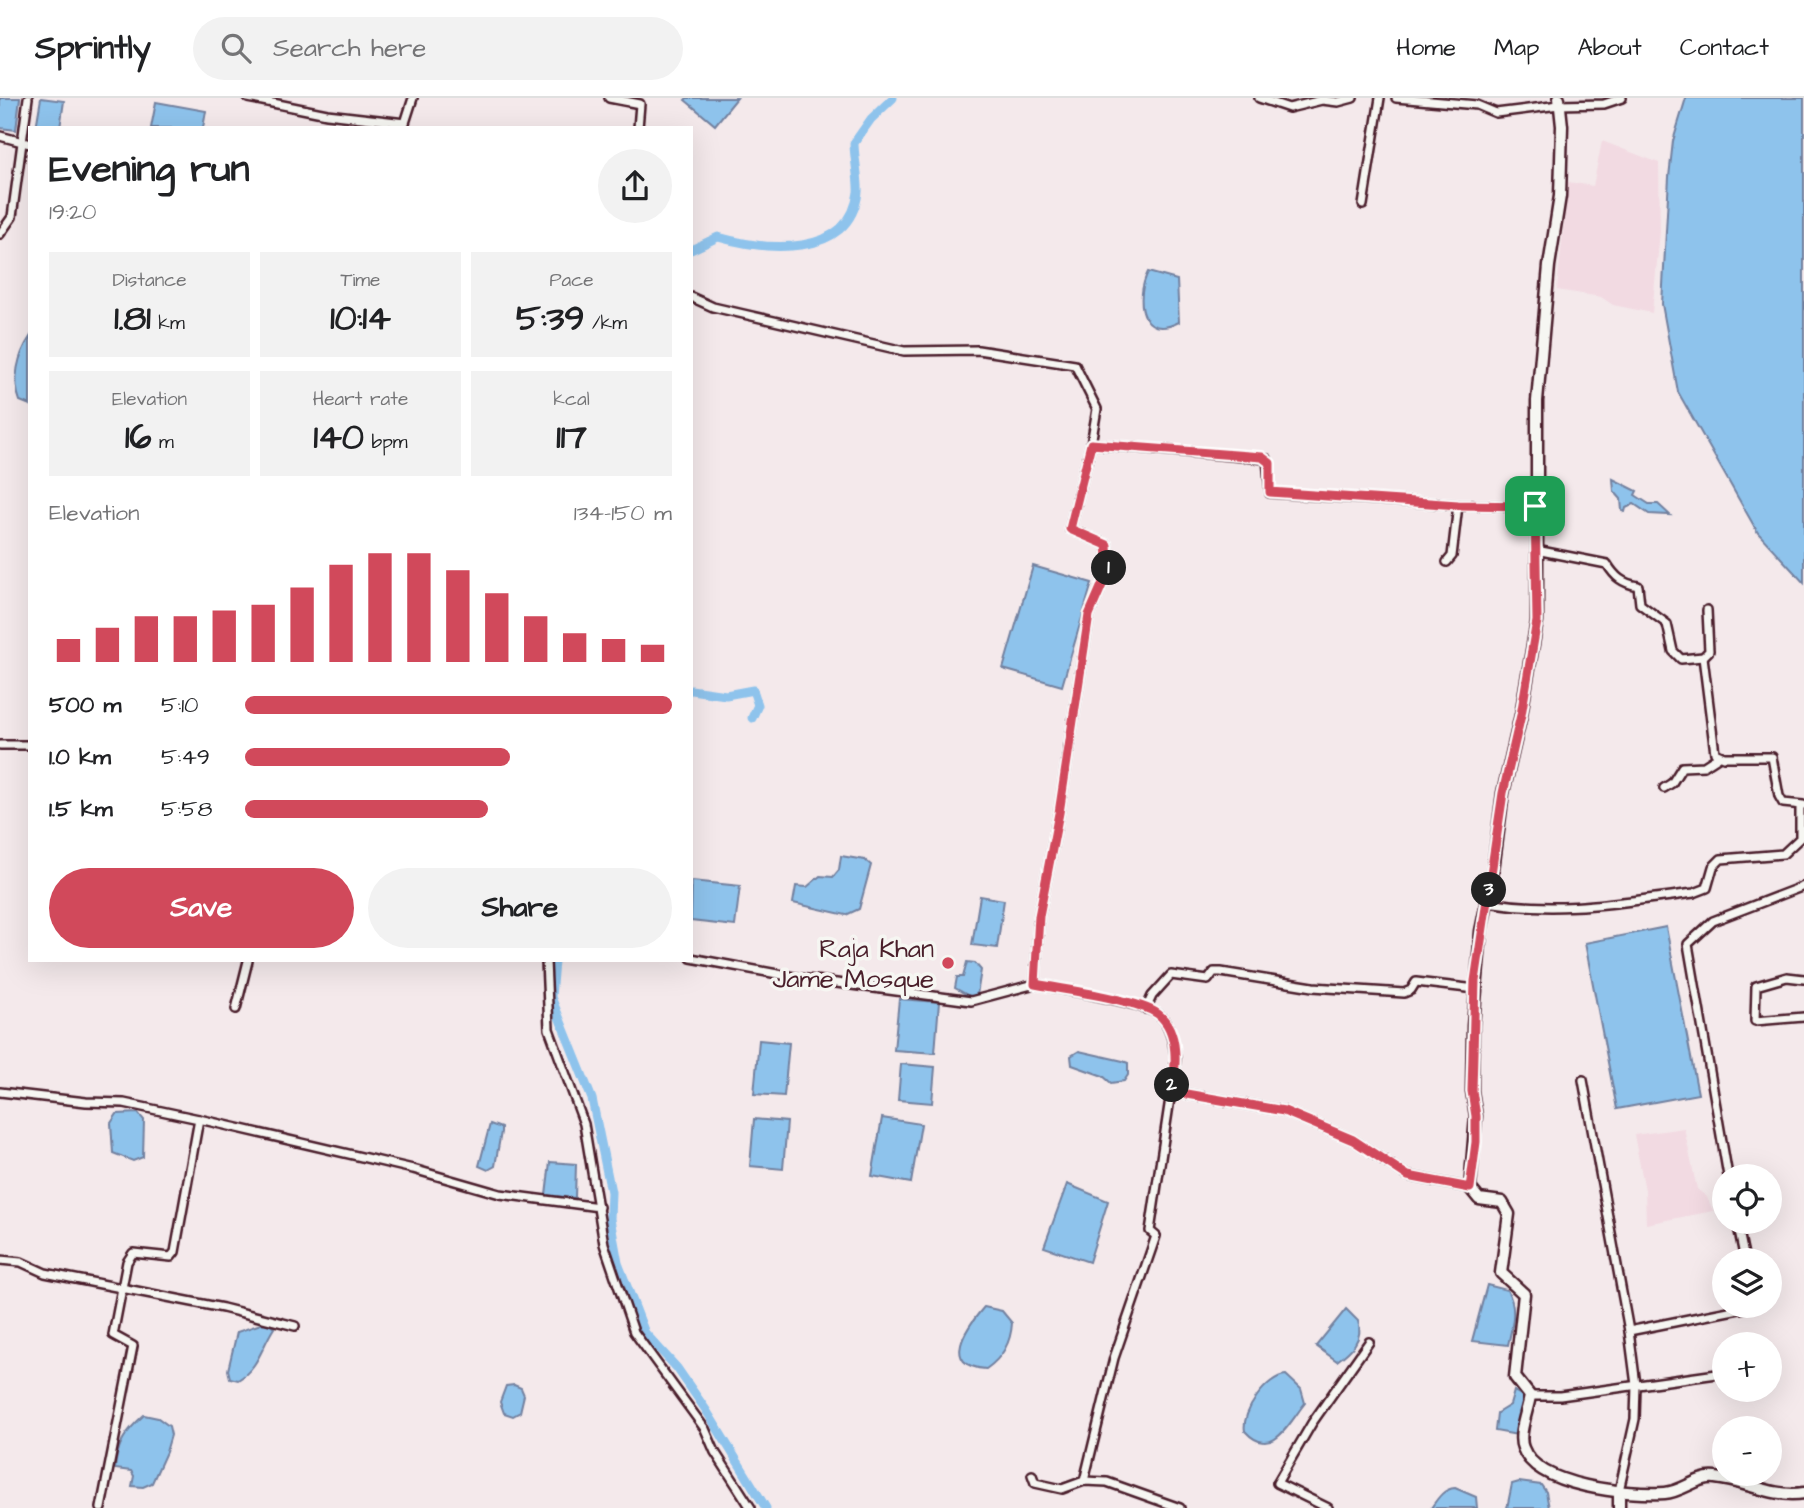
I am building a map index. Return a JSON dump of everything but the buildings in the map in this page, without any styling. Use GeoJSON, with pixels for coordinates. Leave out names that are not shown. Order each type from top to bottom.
{"type":"FeatureCollection","features":[{"type":"Feature","properties":{"kind":"street"},"geometry":{"type":"LineString","coordinates":[[0,234],[12,217],[26,143],[28,98]]}},
{"type":"Feature","properties":{"kind":"street"},"geometry":{"type":"LineString","coordinates":[[248,98],[327,114],[405,123],[413,98]]}},
{"type":"Feature","properties":{"kind":"street"},"geometry":{"type":"LineString","coordinates":[[609,98],[639,104],[638,126]]}},
{"type":"Feature","properties":{"kind":"street"},"geometry":{"type":"LineString","coordinates":[[1259,98],[1289,108],[1322,100],[1338,102],[1353,98]]}},
{"type":"Feature","properties":{"kind":"street"},"geometry":{"type":"LineString","coordinates":[[1363,205],[1380,98]]}},
{"type":"Feature","properties":{"kind":"street"},"geometry":{"type":"LineString","coordinates":[[1396,98],[1477,105],[1496,113],[1559,101],[1604,104],[1622,98]]}},
{"type":"Feature","properties":{"kind":"street"},"geometry":{"type":"LineString","coordinates":[[1470,1188],[1476,1142],[1472,1091],[1481,931],[1503,793],[1521,715],[1537,621],[1537,401],[1549,266],[1560,196],[1562,126],[1559,101]]}},
{"type":"Feature","properties":{"kind":"street"},"geometry":{"type":"LineString","coordinates":[[0,136],[26,143]]}},
{"type":"Feature","properties":{"kind":"street"},"geometry":{"type":"LineString","coordinates":[[693,298],[713,307],[904,351],[978,350],[1075,365],[1097,409],[1070,529],[1107,545],[1109,569],[1089,615],[1059,813],[1039,916],[1035,984]]}},
{"type":"Feature","properties":{"kind":"street"},"geometry":{"type":"LineString","coordinates":[[1091,444],[1262,457],[1270,463],[1270,492],[1458,505],[1535,506]]}},
{"type":"Feature","properties":{"kind":"street"},"geometry":{"type":"LineString","coordinates":[[1447,562],[1452,556],[1458,505]]}},
{"type":"Feature","properties":{"kind":"street"},"geometry":{"type":"LineString","coordinates":[[1536,550],[1607,564],[1614,576],[1626,584],[1638,586],[1640,604],[1667,624],[1673,652],[1681,659],[1703,657],[1709,651],[1707,610]]}},
{"type":"Feature","properties":{"kind":"street"},"geometry":{"type":"LineString","coordinates":[[1703,657],[1718,757]]}},
{"type":"Feature","properties":{"kind":"street"},"geometry":{"type":"LineString","coordinates":[[0,745],[28,745]]}},
{"type":"Feature","properties":{"kind":"street"},"geometry":{"type":"LineString","coordinates":[[1487,902],[1529,909],[1571,909],[1694,893],[1707,888],[1713,867],[1721,859],[1783,854],[1800,838],[1802,805],[1783,803],[1779,796],[1772,757],[1718,757],[1704,766],[1682,767],[1672,783],[1664,788]]}},
{"type":"Feature","properties":{"kind":"street"},"geometry":{"type":"LineString","coordinates":[[1726,1164],[1688,944],[1713,921],[1804,886]]}},
{"type":"Feature","properties":{"kind":"street"},"geometry":{"type":"LineString","coordinates":[[693,958],[799,978],[971,1001],[1035,984],[1158,1014],[1172,1040],[1176,1059],[1174,1079],[1169,1091],[1150,1231],[1156,1236],[1114,1358],[1084,1481]]}},
{"type":"Feature","properties":{"kind":"street"},"geometry":{"type":"LineString","coordinates":[[236,1009],[247,962]]}},
{"type":"Feature","properties":{"kind":"street"},"geometry":{"type":"LineString","coordinates":[[546,962],[549,1030],[584,1125],[604,1244],[634,1332],[705,1429],[715,1452],[751,1508]]}},
{"type":"Feature","properties":{"kind":"street"},"geometry":{"type":"LineString","coordinates":[[1146,1009],[1171,975],[1208,980],[1214,972],[1313,987],[1404,993],[1411,990],[1416,982],[1476,989]]}},
{"type":"Feature","properties":{"kind":"street"},"geometry":{"type":"LineString","coordinates":[[1804,979],[1787,977],[1756,986],[1755,1021],[1804,1017]]}},
{"type":"Feature","properties":{"kind":"street"},"geometry":{"type":"LineString","coordinates":[[1583,1080],[1629,1331],[1636,1385],[1635,1419],[1619,1491],[1619,1508]]}},
{"type":"Feature","properties":{"kind":"street"},"geometry":{"type":"LineString","coordinates":[[0,1091],[86,1102],[124,1103],[413,1169],[500,1194],[599,1207]]}},
{"type":"Feature","properties":{"kind":"street"},"geometry":{"type":"LineString","coordinates":[[1169,1091],[1284,1111],[1353,1140],[1408,1176],[1470,1188],[1479,1199],[1502,1202],[1509,1214],[1501,1273],[1524,1294],[1515,1377],[1530,1396]]}},
{"type":"Feature","properties":{"kind":"street"},"geometry":{"type":"LineString","coordinates":[[101,1508],[132,1346],[113,1335],[127,1262],[133,1253],[171,1257],[175,1252],[200,1119]]}},
{"type":"Feature","properties":{"kind":"street"},"geometry":{"type":"LineString","coordinates":[[0,1260],[21,1262],[45,1273],[122,1287],[295,1326]]}},
{"type":"Feature","properties":{"kind":"street"},"geometry":{"type":"LineString","coordinates":[[1629,1331],[1712,1314]]}},
{"type":"Feature","properties":{"kind":"street"},"geometry":{"type":"LineString","coordinates":[[1328,1508],[1277,1483],[1312,1423],[1369,1342]]}},
{"type":"Feature","properties":{"kind":"street"},"geometry":{"type":"LineString","coordinates":[[1530,1396],[1560,1396],[1712,1375]]}},
{"type":"Feature","properties":{"kind":"street"},"geometry":{"type":"LineString","coordinates":[[1530,1396],[1521,1437],[1526,1454],[1564,1482],[1619,1491],[1665,1493],[1702,1479],[1714,1478],[1777,1495],[1804,1493]]}},
{"type":"Feature","properties":{"kind":"street"},"geometry":{"type":"LineString","coordinates":[[1032,1475],[1035,1483],[1062,1489],[1084,1481],[1127,1487],[1180,1508]]}},
{"type":"Feature","properties":{"kind":"shaded area"},"geometry":{"type":"Polygon","coordinates":[[[1602,141],[1659,163],[1660,232],[1652,313],[1613,305],[1601,297],[1557,290],[1568,182],[1593,186],[1602,141]]]}},
{"type":"Feature","properties":{"kind":"shaded area"},"geometry":{"type":"Polygon","coordinates":[[[1684,1128],[1697,1189],[1707,1197],[1712,1211],[1646,1224],[1645,1190],[1634,1135],[1684,1128]]]}},
{"type":"Feature","properties":{"kind":"water"},"geometry":{"type":"Polygon","coordinates":[[[0,98],[20,98],[16,130],[0,128],[0,98]]]}},
{"type":"Feature","properties":{"kind":"water"},"geometry":{"type":"Polygon","coordinates":[[[41,98],[64,101],[60,126],[36,126],[41,98]]]}},
{"type":"Feature","properties":{"kind":"water"},"geometry":{"type":"Polygon","coordinates":[[[737,98],[715,125],[685,100],[737,98]]]}},
{"type":"Feature","properties":{"kind":"water"},"geometry":{"type":"Polygon","coordinates":[[[1686,98],[1804,98],[1804,583],[1758,533],[1678,392],[1662,304],[1673,141],[1686,98]]]}},
{"type":"Feature","properties":{"kind":"water"},"geometry":{"type":"Polygon","coordinates":[[[156,102],[206,111],[203,126],[151,126],[156,102]]]}},
{"type":"Feature","properties":{"kind":"water"},"geometry":{"type":"Polygon","coordinates":[[[1148,272],[1177,280],[1179,322],[1166,327],[1156,326],[1149,322],[1144,314],[1142,294],[1148,272]]]}},
{"type":"Feature","properties":{"kind":"water"},"geometry":{"type":"Polygon","coordinates":[[[28,341],[28,404],[20,401],[16,385],[22,352],[28,341]]]}},
{"type":"Feature","properties":{"kind":"water"},"geometry":{"type":"Polygon","coordinates":[[[1613,479],[1637,491],[1635,495],[1649,504],[1658,504],[1670,515],[1649,514],[1634,504],[1626,508],[1625,512],[1622,511],[1621,499],[1614,491],[1613,479]]]}},
{"type":"Feature","properties":{"kind":"water"},"geometry":{"type":"Polygon","coordinates":[[[1033,566],[1092,583],[1062,686],[1003,669],[1033,566]]]}},
{"type":"Feature","properties":{"kind":"water"},"geometry":{"type":"Polygon","coordinates":[[[841,856],[865,860],[871,865],[859,909],[846,915],[793,903],[796,886],[807,887],[820,876],[833,877],[839,870],[841,856]]]}},
{"type":"Feature","properties":{"kind":"water"},"geometry":{"type":"Polygon","coordinates":[[[693,881],[740,886],[735,926],[693,921],[693,881]]]}},
{"type":"Feature","properties":{"kind":"water"},"geometry":{"type":"Polygon","coordinates":[[[980,896],[1004,900],[997,948],[972,945],[980,896]]]}},
{"type":"Feature","properties":{"kind":"water"},"geometry":{"type":"Polygon","coordinates":[[[1666,927],[1698,1094],[1617,1109],[1585,943],[1666,927]]]}},
{"type":"Feature","properties":{"kind":"water"},"geometry":{"type":"Polygon","coordinates":[[[967,962],[975,963],[981,970],[977,995],[971,997],[955,988],[957,977],[963,977],[967,962]]]}},
{"type":"Feature","properties":{"kind":"water"},"geometry":{"type":"Polygon","coordinates":[[[899,999],[939,1002],[935,1053],[894,1050],[899,999]]]}},
{"type":"Feature","properties":{"kind":"water"},"geometry":{"type":"Polygon","coordinates":[[[759,1040],[789,1043],[784,1096],[754,1094],[759,1040]]]}},
{"type":"Feature","properties":{"kind":"water"},"geometry":{"type":"Polygon","coordinates":[[[1079,1051],[1128,1063],[1128,1075],[1124,1081],[1111,1083],[1103,1076],[1072,1065],[1071,1056],[1079,1051]]]}},
{"type":"Feature","properties":{"kind":"water"},"geometry":{"type":"Polygon","coordinates":[[[901,1064],[935,1067],[932,1103],[898,1100],[901,1064]]]}},
{"type":"Feature","properties":{"kind":"water"},"geometry":{"type":"Polygon","coordinates":[[[138,1113],[144,1120],[143,1157],[133,1161],[113,1153],[111,1123],[117,1114],[138,1113]]]}},
{"type":"Feature","properties":{"kind":"water"},"geometry":{"type":"Polygon","coordinates":[[[882,1118],[921,1124],[911,1183],[872,1176],[882,1118]]]}},
{"type":"Feature","properties":{"kind":"water"},"geometry":{"type":"Polygon","coordinates":[[[754,1119],[787,1122],[783,1169],[750,1166],[754,1119]]]}},
{"type":"Feature","properties":{"kind":"water"},"geometry":{"type":"Polygon","coordinates":[[[490,1124],[501,1128],[501,1132],[495,1166],[488,1170],[479,1166],[490,1124]]]}},
{"type":"Feature","properties":{"kind":"water"},"geometry":{"type":"Polygon","coordinates":[[[550,1162],[576,1164],[575,1198],[546,1195],[550,1162]]]}},
{"type":"Feature","properties":{"kind":"water"},"geometry":{"type":"Polygon","coordinates":[[[1067,1184],[1108,1201],[1089,1262],[1044,1247],[1067,1184]]]}},
{"type":"Feature","properties":{"kind":"water"},"geometry":{"type":"Polygon","coordinates":[[[1487,1285],[1507,1290],[1510,1297],[1513,1317],[1508,1345],[1472,1341],[1487,1285]]]}},
{"type":"Feature","properties":{"kind":"water"},"geometry":{"type":"Polygon","coordinates":[[[984,1307],[1002,1311],[1012,1323],[1005,1349],[986,1369],[972,1366],[964,1361],[960,1354],[970,1325],[984,1307]]]}},
{"type":"Feature","properties":{"kind":"water"},"geometry":{"type":"Polygon","coordinates":[[[1346,1309],[1358,1321],[1358,1339],[1337,1361],[1316,1346],[1346,1309]]]}},
{"type":"Feature","properties":{"kind":"water"},"geometry":{"type":"Polygon","coordinates":[[[267,1322],[274,1328],[255,1363],[238,1380],[230,1378],[228,1370],[237,1332],[267,1322]]]}},
{"type":"Feature","properties":{"kind":"water"},"geometry":{"type":"Polygon","coordinates":[[[1286,1375],[1301,1389],[1305,1403],[1279,1436],[1264,1442],[1255,1439],[1245,1431],[1251,1405],[1271,1382],[1286,1375]]]}},
{"type":"Feature","properties":{"kind":"water"},"geometry":{"type":"Polygon","coordinates":[[[506,1386],[521,1388],[524,1395],[520,1412],[513,1416],[504,1413],[500,1402],[506,1386]]]}},
{"type":"Feature","properties":{"kind":"water"},"geometry":{"type":"Polygon","coordinates":[[[1514,1391],[1527,1398],[1518,1435],[1495,1431],[1497,1413],[1510,1405],[1514,1391]]]}},
{"type":"Feature","properties":{"kind":"water"},"geometry":{"type":"Polygon","coordinates":[[[144,1415],[158,1418],[169,1426],[171,1435],[152,1483],[143,1487],[132,1486],[134,1476],[131,1471],[115,1469],[116,1460],[123,1439],[144,1415]]]}},
{"type":"Feature","properties":{"kind":"water"},"geometry":{"type":"Polygon","coordinates":[[[1519,1482],[1541,1485],[1546,1492],[1549,1508],[1507,1508],[1512,1484],[1519,1482]]]}},
{"type":"Feature","properties":{"kind":"water"},"geometry":{"type":"Polygon","coordinates":[[[1455,1488],[1476,1497],[1477,1508],[1431,1508],[1444,1492],[1455,1488]]]}},
{"type":"Feature","properties":{"kind":"waterway"},"geometry":{"type":"LineString","coordinates":[[693,249],[718,237],[758,245],[802,245],[822,240],[839,230],[852,214],[858,192],[854,143],[871,119],[893,98]]}},
{"type":"Feature","properties":{"kind":"waterway"},"geometry":{"type":"LineString","coordinates":[[693,690],[726,695],[753,690],[758,705],[752,718]]}},
{"type":"Feature","properties":{"kind":"waterway"},"geometry":{"type":"LineString","coordinates":[[554,962],[551,997],[592,1099],[611,1192],[610,1219],[618,1263],[645,1333],[677,1368],[766,1508]]}},
{"type":"Feature","properties":{"kind":"place","name":"Raja Khan Jame Mosque"},"geometry":{"type":"Point","coordinates":[948,963]}},
{"type":"Feature","properties":{"kind":"route"},"geometry":{"type":"LineString","coordinates":[[1091,444],[1200,455],[1262,457],[1270,463],[1270,492],[1458,505],[1535,506],[1539,590],[1537,621],[1521,715],[1503,793],[1475,981],[1472,1091],[1476,1142],[1470,1188],[1408,1176],[1353,1140],[1284,1111],[1169,1091],[1174,1079],[1176,1059],[1166,1023],[1158,1014],[1140,1007],[1035,984],[1039,916],[1059,813],[1089,615],[1109,569],[1107,545],[1070,529],[1091,444]]}}]}
